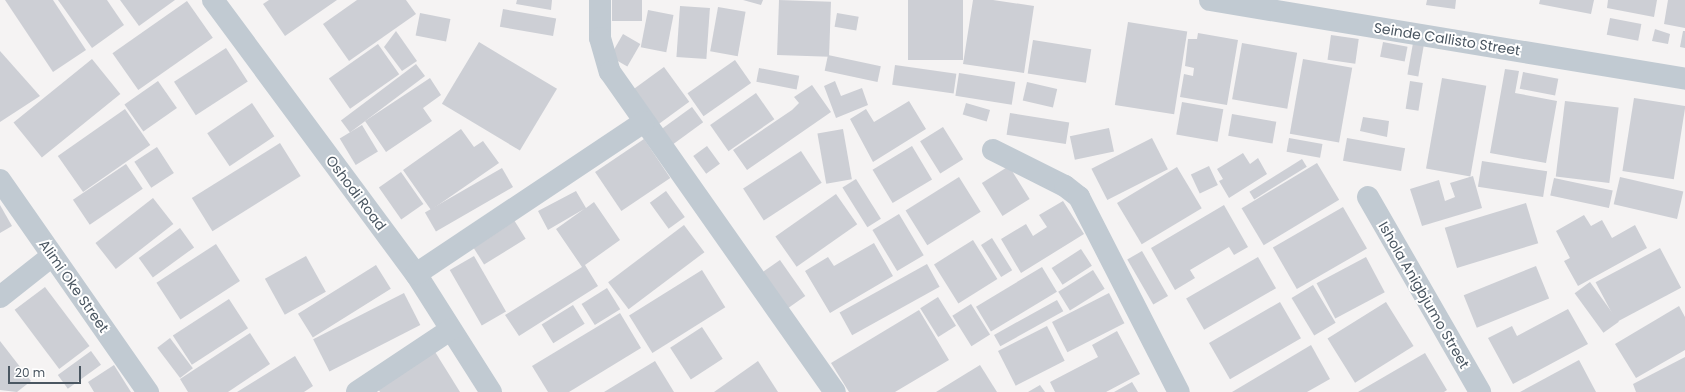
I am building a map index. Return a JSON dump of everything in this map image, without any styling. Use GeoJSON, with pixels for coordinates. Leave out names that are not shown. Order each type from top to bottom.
{"type":"FeatureCollection","features":[{"type":"Feature","properties":{"kind":"street","name":"Oshodi Road"},"geometry":{"type":"LineString","coordinates":[[213,0],[416,274],[450,330],[491,392]]}},
{"type":"Feature","properties":{"kind":"street"},"geometry":{"type":"LineString","coordinates":[[600,0],[600,38],[610,72],[835,392]]}},
{"type":"Feature","properties":{"kind":"street","name":"Seinde Callisto Street"},"geometry":{"type":"LineString","coordinates":[[1222,1],[1685,79]]}},
{"type":"Feature","properties":{"kind":"street"},"geometry":{"type":"LineString","coordinates":[[416,274],[644,122]]}},
{"type":"Feature","properties":{"kind":"street"},"geometry":{"type":"LineString","coordinates":[[993,150],[1066,186],[1079,197],[1179,392]]}},
{"type":"Feature","properties":{"kind":"street","name":"Alimi Oke Street"},"geometry":{"type":"LineString","coordinates":[[0,180],[148,392]]}},
{"type":"Feature","properties":{"kind":"street","name":"Ishola Anigbjumo Street"},"geometry":{"type":"LineString","coordinates":[[1368,197],[1480,392]]}},
{"type":"Feature","properties":{"kind":"street"},"geometry":{"type":"LineString","coordinates":[[0,297],[52,256]]}},
{"type":"Feature","properties":{"kind":"street"},"geometry":{"type":"LineString","coordinates":[[357,392],[450,330]]}},
{"type":"Feature","properties":{"kind":"building"},"geometry":{"type":"Polygon","coordinates":[[[5,0],[53,0],[86,50],[53,72],[5,0]]]}},
{"type":"Feature","properties":{"kind":"building"},"geometry":{"type":"Polygon","coordinates":[[[58,0],[107,0],[124,25],[92,48],[58,0]]]}},
{"type":"Feature","properties":{"kind":"building"},"geometry":{"type":"Polygon","coordinates":[[[120,0],[175,0],[139,26],[120,0]]]}},
{"type":"Feature","properties":{"kind":"building"},"geometry":{"type":"Polygon","coordinates":[[[269,0],[337,0],[285,36],[263,4],[269,0]]]}},
{"type":"Feature","properties":{"kind":"building"},"geometry":{"type":"Polygon","coordinates":[[[357,0],[406,0],[416,14],[349,61],[323,24],[357,0]]]}},
{"type":"Feature","properties":{"kind":"building"},"geometry":{"type":"Polygon","coordinates":[[[517,0],[552,0],[551,10],[516,4],[517,0]]]}},
{"type":"Feature","properties":{"kind":"building"},"geometry":{"type":"Polygon","coordinates":[[[612,0],[642,0],[642,21],[612,21],[612,0]]]}},
{"type":"Feature","properties":{"kind":"building"},"geometry":{"type":"Polygon","coordinates":[[[743,0],[763,0],[761,5],[743,0]]]}},
{"type":"Feature","properties":{"kind":"building"},"geometry":{"type":"Polygon","coordinates":[[[779,0],[831,2],[829,57],[777,55],[779,0]]]}},
{"type":"Feature","properties":{"kind":"building"},"geometry":{"type":"Polygon","coordinates":[[[908,0],[963,0],[963,60],[908,60],[908,0]]]}},
{"type":"Feature","properties":{"kind":"building"},"geometry":{"type":"Polygon","coordinates":[[[973,0],[993,0],[1034,6],[1024,73],[963,64],[973,0]]]}},
{"type":"Feature","properties":{"kind":"building"},"geometry":{"type":"Polygon","coordinates":[[[1427,0],[1456,0],[1455,9],[1426,5],[1427,0]]]}},
{"type":"Feature","properties":{"kind":"building"},"geometry":{"type":"Polygon","coordinates":[[[1540,0],[1594,0],[1591,14],[1539,4],[1540,0]]]}},
{"type":"Feature","properties":{"kind":"building"},"geometry":{"type":"Polygon","coordinates":[[[1608,0],[1657,0],[1654,17],[1607,8],[1608,0]]]}},
{"type":"Feature","properties":{"kind":"building"},"geometry":{"type":"Polygon","coordinates":[[[1668,0],[1685,0],[1685,28],[1664,24],[1668,0]]]}},
{"type":"Feature","properties":{"kind":"building"},"geometry":{"type":"Polygon","coordinates":[[[187,1],[213,38],[138,90],[112,53],[187,1]]]}},
{"type":"Feature","properties":{"kind":"building"},"geometry":{"type":"Polygon","coordinates":[[[680,6],[710,8],[706,59],[676,57],[680,6]]]}},
{"type":"Feature","properties":{"kind":"building"},"geometry":{"type":"Polygon","coordinates":[[[718,7],[746,12],[738,56],[710,51],[718,7]]]}},
{"type":"Feature","properties":{"kind":"building"},"geometry":{"type":"Polygon","coordinates":[[[503,9],[556,18],[553,36],[500,27],[503,9]]]}},
{"type":"Feature","properties":{"kind":"building"},"geometry":{"type":"Polygon","coordinates":[[[648,10],[674,15],[666,52],[641,47],[648,10]]]}},
{"type":"Feature","properties":{"kind":"building"},"geometry":{"type":"Polygon","coordinates":[[[420,13],[450,19],[446,41],[416,36],[420,13]]]}},
{"type":"Feature","properties":{"kind":"building"},"geometry":{"type":"Polygon","coordinates":[[[837,13],[859,17],[856,31],[835,27],[837,13]]]}},
{"type":"Feature","properties":{"kind":"building"},"geometry":{"type":"Polygon","coordinates":[[[1610,18],[1641,24],[1638,41],[1607,35],[1610,18]]]}},
{"type":"Feature","properties":{"kind":"building"},"geometry":{"type":"Polygon","coordinates":[[[1128,22],[1187,31],[1174,114],[1115,105],[1128,22]]]}},
{"type":"Feature","properties":{"kind":"building"},"geometry":{"type":"Polygon","coordinates":[[[1655,29],[1670,34],[1668,44],[1652,41],[1655,29]]]}},
{"type":"Feature","properties":{"kind":"building"},"geometry":{"type":"Polygon","coordinates":[[[396,31],[417,61],[402,71],[384,47],[396,31]]]}},
{"type":"Feature","properties":{"kind":"building"},"geometry":{"type":"Polygon","coordinates":[[[1683,31],[1685,31],[1685,48],[1680,47],[1683,31]]]}},
{"type":"Feature","properties":{"kind":"building"},"geometry":{"type":"Polygon","coordinates":[[[1198,33],[1238,40],[1227,105],[1180,97],[1184,74],[1193,76],[1194,68],[1185,66],[1188,39],[1197,39],[1198,33]]]}},
{"type":"Feature","properties":{"kind":"building"},"geometry":{"type":"Polygon","coordinates":[[[623,34],[640,44],[627,67],[610,57],[623,34]]]}},
{"type":"Feature","properties":{"kind":"building"},"geometry":{"type":"Polygon","coordinates":[[[1331,35],[1359,39],[1355,64],[1328,60],[1331,35]]]}},
{"type":"Feature","properties":{"kind":"building"},"geometry":{"type":"Polygon","coordinates":[[[1033,40],[1091,49],[1086,83],[1028,74],[1033,40]]]}},
{"type":"Feature","properties":{"kind":"building"},"geometry":{"type":"Polygon","coordinates":[[[479,42],[557,89],[520,151],[442,104],[479,42]]]}},
{"type":"Feature","properties":{"kind":"building"},"geometry":{"type":"Polygon","coordinates":[[[1383,42],[1408,47],[1405,61],[1380,57],[1383,42]]]}},
{"type":"Feature","properties":{"kind":"building"},"geometry":{"type":"Polygon","coordinates":[[[1242,43],[1297,53],[1287,109],[1232,99],[1242,43]]]}},
{"type":"Feature","properties":{"kind":"building"},"geometry":{"type":"Polygon","coordinates":[[[1413,43],[1424,45],[1418,76],[1407,75],[1413,43]]]}},
{"type":"Feature","properties":{"kind":"building"},"geometry":{"type":"Polygon","coordinates":[[[378,44],[399,74],[350,109],[329,78],[378,44]]]}},
{"type":"Feature","properties":{"kind":"building"},"geometry":{"type":"Polygon","coordinates":[[[226,48],[248,82],[196,115],[174,82],[226,48]]]}},
{"type":"Feature","properties":{"kind":"building"},"geometry":{"type":"Polygon","coordinates":[[[0,51],[40,96],[0,122],[0,51]]]}},
{"type":"Feature","properties":{"kind":"building"},"geometry":{"type":"Polygon","coordinates":[[[828,55],[881,66],[877,82],[825,71],[828,55]]]}},
{"type":"Feature","properties":{"kind":"building"},"geometry":{"type":"Polygon","coordinates":[[[92,59],[120,94],[42,158],[14,123],[92,59]]]}},
{"type":"Feature","properties":{"kind":"building"},"geometry":{"type":"Polygon","coordinates":[[[1303,59],[1352,68],[1339,143],[1290,134],[1303,59]]]}},
{"type":"Feature","properties":{"kind":"building"},"geometry":{"type":"Polygon","coordinates":[[[735,60],[751,83],[704,116],[687,93],[735,60]]]}},
{"type":"Feature","properties":{"kind":"building"},"geometry":{"type":"Polygon","coordinates":[[[416,64],[425,76],[350,133],[341,121],[416,64]]]}},
{"type":"Feature","properties":{"kind":"building"},"geometry":{"type":"Polygon","coordinates":[[[895,65],[956,74],[954,93],[892,85],[895,65]]]}},
{"type":"Feature","properties":{"kind":"building"},"geometry":{"type":"Polygon","coordinates":[[[664,67],[689,102],[658,125],[632,90],[664,67]]]}},
{"type":"Feature","properties":{"kind":"building"},"geometry":{"type":"Polygon","coordinates":[[[759,68],[799,76],[797,90],[756,82],[759,68]]]}},
{"type":"Feature","properties":{"kind":"building"},"geometry":{"type":"Polygon","coordinates":[[[1505,69],[1519,71],[1515,93],[1557,101],[1546,163],[1490,153],[1505,69]]]}},
{"type":"Feature","properties":{"kind":"building"},"geometry":{"type":"Polygon","coordinates":[[[1523,72],[1558,79],[1555,96],[1520,89],[1523,72]]]}},
{"type":"Feature","properties":{"kind":"building"},"geometry":{"type":"Polygon","coordinates":[[[959,73],[1015,82],[1012,105],[955,96],[959,73]]]}},
{"type":"Feature","properties":{"kind":"building"},"geometry":{"type":"Polygon","coordinates":[[[430,78],[441,95],[423,108],[432,121],[386,152],[365,121],[430,78]]]}},
{"type":"Feature","properties":{"kind":"building"},"geometry":{"type":"Polygon","coordinates":[[[1442,78],[1486,86],[1470,176],[1426,169],[1442,78]]]}},
{"type":"Feature","properties":{"kind":"building"},"geometry":{"type":"Polygon","coordinates":[[[158,81],[177,108],[143,132],[124,105],[158,81]]]}},
{"type":"Feature","properties":{"kind":"building"},"geometry":{"type":"Polygon","coordinates":[[[835,81],[841,96],[862,88],[868,105],[836,118],[824,86],[835,81]]]}},
{"type":"Feature","properties":{"kind":"building"},"geometry":{"type":"Polygon","coordinates":[[[1410,81],[1423,83],[1418,111],[1406,109],[1410,81]]]}},
{"type":"Feature","properties":{"kind":"building"},"geometry":{"type":"Polygon","coordinates":[[[1027,82],[1057,89],[1053,107],[1023,101],[1027,82]]]}},
{"type":"Feature","properties":{"kind":"building"},"geometry":{"type":"Polygon","coordinates":[[[812,85],[831,112],[747,170],[733,150],[792,110],[799,103],[794,97],[812,85]]]}},
{"type":"Feature","properties":{"kind":"building"},"geometry":{"type":"Polygon","coordinates":[[[756,93],[774,119],[728,151],[710,125],[756,93]]]}},
{"type":"Feature","properties":{"kind":"building"},"geometry":{"type":"Polygon","coordinates":[[[1634,98],[1685,106],[1674,179],[1622,171],[1634,98]]]}},
{"type":"Feature","properties":{"kind":"building"},"geometry":{"type":"Polygon","coordinates":[[[909,101],[926,129],[873,162],[850,119],[866,109],[874,122],[909,101]]]}},
{"type":"Feature","properties":{"kind":"building"},"geometry":{"type":"Polygon","coordinates":[[[1565,101],[1619,108],[1609,183],[1556,176],[1565,101]]]}},
{"type":"Feature","properties":{"kind":"building"},"geometry":{"type":"Polygon","coordinates":[[[1182,102],[1223,109],[1218,142],[1176,134],[1182,102]]]}},
{"type":"Feature","properties":{"kind":"building"},"geometry":{"type":"Polygon","coordinates":[[[252,103],[274,136],[230,166],[207,133],[252,103]]]}},
{"type":"Feature","properties":{"kind":"building"},"geometry":{"type":"Polygon","coordinates":[[[966,103],[990,110],[987,121],[963,115],[966,103]]]}},
{"type":"Feature","properties":{"kind":"building"},"geometry":{"type":"Polygon","coordinates":[[[692,107],[703,122],[670,146],[659,131],[692,107]]]}},
{"type":"Feature","properties":{"kind":"building"},"geometry":{"type":"Polygon","coordinates":[[[125,109],[150,145],[83,192],[58,156],[125,109]]]}},
{"type":"Feature","properties":{"kind":"building"},"geometry":{"type":"Polygon","coordinates":[[[1010,113],[1069,122],[1066,144],[1007,135],[1010,113]]]}},
{"type":"Feature","properties":{"kind":"building"},"geometry":{"type":"Polygon","coordinates":[[[1232,114],[1276,122],[1272,143],[1228,136],[1232,114]]]}},
{"type":"Feature","properties":{"kind":"building"},"geometry":{"type":"Polygon","coordinates":[[[1363,117],[1389,121],[1387,137],[1360,131],[1363,117]]]}},
{"type":"Feature","properties":{"kind":"building"},"geometry":{"type":"Polygon","coordinates":[[[362,125],[378,152],[356,165],[340,138],[362,125]]]}},
{"type":"Feature","properties":{"kind":"building"},"geometry":{"type":"Polygon","coordinates":[[[943,127],[963,159],[940,174],[920,141],[943,127]]]}},
{"type":"Feature","properties":{"kind":"building"},"geometry":{"type":"Polygon","coordinates":[[[1109,128],[1114,151],[1075,160],[1070,136],[1109,128]]]}},
{"type":"Feature","properties":{"kind":"building"},"geometry":{"type":"Polygon","coordinates":[[[461,129],[474,147],[483,141],[499,163],[431,210],[403,170],[461,129]]]}},
{"type":"Feature","properties":{"kind":"building"},"geometry":{"type":"Polygon","coordinates":[[[843,129],[852,179],[826,184],[817,134],[843,129]]]}},
{"type":"Feature","properties":{"kind":"building"},"geometry":{"type":"Polygon","coordinates":[[[1152,138],[1168,169],[1107,200],[1091,169],[1152,138]]]}},
{"type":"Feature","properties":{"kind":"building"},"geometry":{"type":"Polygon","coordinates":[[[1289,138],[1322,144],[1320,158],[1287,152],[1289,138]]]}},
{"type":"Feature","properties":{"kind":"building"},"geometry":{"type":"Polygon","coordinates":[[[1347,138],[1405,148],[1401,171],[1343,161],[1347,138]]]}},
{"type":"Feature","properties":{"kind":"building"},"geometry":{"type":"Polygon","coordinates":[[[644,139],[670,178],[621,211],[595,172],[644,139]]]}},
{"type":"Feature","properties":{"kind":"building"},"geometry":{"type":"Polygon","coordinates":[[[280,143],[301,176],[212,231],[192,198],[280,143]]]}},
{"type":"Feature","properties":{"kind":"building"},"geometry":{"type":"Polygon","coordinates":[[[707,146],[720,164],[706,174],[693,156],[707,146]]]}},
{"type":"Feature","properties":{"kind":"building"},"geometry":{"type":"Polygon","coordinates":[[[912,146],[932,179],[893,203],[873,170],[912,146]]]}},
{"type":"Feature","properties":{"kind":"building"},"geometry":{"type":"Polygon","coordinates":[[[157,147],[174,173],[151,188],[134,162],[157,147]]]}},
{"type":"Feature","properties":{"kind":"building"},"geometry":{"type":"Polygon","coordinates":[[[801,151],[822,183],[764,220],[743,189],[801,151]]]}},
{"type":"Feature","properties":{"kind":"building"},"geometry":{"type":"Polygon","coordinates":[[[1243,153],[1250,164],[1258,158],[1267,174],[1229,198],[1219,181],[1223,179],[1217,169],[1243,153]]]}},
{"type":"Feature","properties":{"kind":"building"},"geometry":{"type":"Polygon","coordinates":[[[1302,159],[1307,167],[1254,199],[1249,192],[1302,159]]]}},
{"type":"Feature","properties":{"kind":"building"},"geometry":{"type":"Polygon","coordinates":[[[1482,161],[1547,171],[1543,197],[1478,187],[1482,161]]]}},
{"type":"Feature","properties":{"kind":"building"},"geometry":{"type":"Polygon","coordinates":[[[1317,163],[1339,200],[1264,245],[1242,208],[1317,163]]]}},
{"type":"Feature","properties":{"kind":"building"},"geometry":{"type":"Polygon","coordinates":[[[126,164],[143,189],[90,225],[73,200],[126,164]]]}},
{"type":"Feature","properties":{"kind":"building"},"geometry":{"type":"Polygon","coordinates":[[[1009,166],[1030,199],[1003,216],[982,183],[1009,166]]]}},
{"type":"Feature","properties":{"kind":"building"},"geometry":{"type":"Polygon","coordinates":[[[1209,166],[1218,185],[1200,193],[1191,174],[1209,166]]]}},
{"type":"Feature","properties":{"kind":"building"},"geometry":{"type":"Polygon","coordinates":[[[1177,167],[1202,208],[1142,244],[1117,203],[1177,167]]]}},
{"type":"Feature","properties":{"kind":"building"},"geometry":{"type":"Polygon","coordinates":[[[502,168],[513,187],[436,232],[425,213],[502,168]]]}},
{"type":"Feature","properties":{"kind":"building"},"geometry":{"type":"Polygon","coordinates":[[[401,172],[423,204],[401,219],[379,187],[401,172]]]}},
{"type":"Feature","properties":{"kind":"building"},"geometry":{"type":"Polygon","coordinates":[[[1473,176],[1482,208],[1422,226],[1410,189],[1439,180],[1445,201],[1455,197],[1450,183],[1473,176]]]}},
{"type":"Feature","properties":{"kind":"building"},"geometry":{"type":"Polygon","coordinates":[[[959,177],[981,212],[927,245],[906,210],[959,177]]]}},
{"type":"Feature","properties":{"kind":"building"},"geometry":{"type":"Polygon","coordinates":[[[1620,177],[1683,192],[1677,219],[1614,204],[1620,177]]]}},
{"type":"Feature","properties":{"kind":"building"},"geometry":{"type":"Polygon","coordinates":[[[1554,178],[1613,190],[1609,208],[1550,196],[1554,178]]]}},
{"type":"Feature","properties":{"kind":"building"},"geometry":{"type":"Polygon","coordinates":[[[856,179],[881,219],[867,227],[842,187],[856,179]]]}},
{"type":"Feature","properties":{"kind":"building"},"geometry":{"type":"Polygon","coordinates":[[[576,191],[586,208],[594,202],[620,240],[585,265],[598,286],[519,336],[505,315],[582,267],[556,229],[584,209],[548,230],[538,211],[576,191]]]}},
{"type":"Feature","properties":{"kind":"building"},"geometry":{"type":"Polygon","coordinates":[[[666,191],[685,217],[669,229],[650,203],[666,191]]]}},
{"type":"Feature","properties":{"kind":"building"},"geometry":{"type":"Polygon","coordinates":[[[836,194],[857,224],[797,267],[775,236],[836,194]]]}},
{"type":"Feature","properties":{"kind":"building"},"geometry":{"type":"Polygon","coordinates":[[[153,198],[173,224],[116,269],[95,243],[153,198]]]}},
{"type":"Feature","properties":{"kind":"building"},"geometry":{"type":"Polygon","coordinates":[[[1063,201],[1084,234],[1021,273],[1001,239],[1026,224],[1033,236],[1047,227],[1039,215],[1063,201]]]}},
{"type":"Feature","properties":{"kind":"building"},"geometry":{"type":"Polygon","coordinates":[[[1526,203],[1538,243],[1457,268],[1445,228],[1526,203]]]}},
{"type":"Feature","properties":{"kind":"building"},"geometry":{"type":"Polygon","coordinates":[[[0,205],[12,226],[0,233],[0,205]]]}},
{"type":"Feature","properties":{"kind":"building"},"geometry":{"type":"Polygon","coordinates":[[[1224,205],[1248,247],[1234,255],[1229,247],[1190,270],[1195,278],[1175,290],[1151,248],[1224,205]]]}},
{"type":"Feature","properties":{"kind":"building"},"geometry":{"type":"Polygon","coordinates":[[[1343,207],[1367,249],[1297,289],[1273,248],[1343,207]]]}},
{"type":"Feature","properties":{"kind":"building"},"geometry":{"type":"Polygon","coordinates":[[[899,214],[924,255],[897,271],[872,230],[899,214]]]}},
{"type":"Feature","properties":{"kind":"building"},"geometry":{"type":"Polygon","coordinates":[[[1584,215],[1591,226],[1602,220],[1612,238],[1635,225],[1647,248],[1578,286],[1564,261],[1570,258],[1556,231],[1584,215]]]}},
{"type":"Feature","properties":{"kind":"building"},"geometry":{"type":"Polygon","coordinates":[[[514,220],[526,239],[484,265],[472,246],[514,220]]]}},
{"type":"Feature","properties":{"kind":"building"},"geometry":{"type":"Polygon","coordinates":[[[684,225],[704,252],[629,309],[608,282],[684,225]]]}},
{"type":"Feature","properties":{"kind":"building"},"geometry":{"type":"Polygon","coordinates":[[[180,228],[194,247],[153,277],[139,258],[180,228]]]}},
{"type":"Feature","properties":{"kind":"building"},"geometry":{"type":"Polygon","coordinates":[[[992,238],[1012,270],[1001,277],[981,245],[992,238]]]}},
{"type":"Feature","properties":{"kind":"building"},"geometry":{"type":"Polygon","coordinates":[[[973,240],[997,279],[958,303],[934,264],[973,240]]]}},
{"type":"Feature","properties":{"kind":"building"},"geometry":{"type":"Polygon","coordinates":[[[874,243],[893,276],[830,313],[805,271],[828,257],[834,266],[874,243]]]}},
{"type":"Feature","properties":{"kind":"building"},"geometry":{"type":"Polygon","coordinates":[[[216,244],[240,281],[180,320],[156,283],[216,244]]]}},
{"type":"Feature","properties":{"kind":"building"},"geometry":{"type":"Polygon","coordinates":[[[1660,248],[1681,288],[1617,322],[1596,282],[1660,248]]]}},
{"type":"Feature","properties":{"kind":"building"},"geometry":{"type":"Polygon","coordinates":[[[1081,249],[1092,266],[1063,285],[1052,268],[1081,249]]]}},
{"type":"Feature","properties":{"kind":"building"},"geometry":{"type":"Polygon","coordinates":[[[1142,251],[1168,296],[1153,305],[1127,260],[1142,251]]]}},
{"type":"Feature","properties":{"kind":"building"},"geometry":{"type":"Polygon","coordinates":[[[306,256],[326,292],[285,315],[265,279],[306,256]]]}},
{"type":"Feature","properties":{"kind":"building"},"geometry":{"type":"Polygon","coordinates":[[[474,256],[506,311],[482,325],[450,270],[474,256]]]}},
{"type":"Feature","properties":{"kind":"building"},"geometry":{"type":"Polygon","coordinates":[[[1258,257],[1276,288],[1204,330],[1186,298],[1258,257]]]}},
{"type":"Feature","properties":{"kind":"building"},"geometry":{"type":"Polygon","coordinates":[[[1366,257],[1385,292],[1335,319],[1317,283],[1366,257]]]}},
{"type":"Feature","properties":{"kind":"building"},"geometry":{"type":"Polygon","coordinates":[[[780,260],[805,296],[787,309],[762,273],[780,260]]]}},
{"type":"Feature","properties":{"kind":"building"},"geometry":{"type":"Polygon","coordinates":[[[927,264],[940,287],[852,335],[840,312],[927,264]]]}},
{"type":"Feature","properties":{"kind":"building"},"geometry":{"type":"Polygon","coordinates":[[[376,265],[391,289],[313,337],[298,314],[376,265]]]}},
{"type":"Feature","properties":{"kind":"building"},"geometry":{"type":"Polygon","coordinates":[[[1536,266],[1549,298],[1477,328],[1464,295],[1536,266]]]}},
{"type":"Feature","properties":{"kind":"building"},"geometry":{"type":"Polygon","coordinates":[[[1042,267],[1057,292],[991,332],[976,307],[1042,267]]]}},
{"type":"Feature","properties":{"kind":"building"},"geometry":{"type":"Polygon","coordinates":[[[702,270],[725,307],[652,353],[629,316],[702,270]]]}},
{"type":"Feature","properties":{"kind":"building"},"geometry":{"type":"Polygon","coordinates":[[[1093,270],[1105,289],[1070,310],[1058,292],[1093,270]]]}},
{"type":"Feature","properties":{"kind":"building"},"geometry":{"type":"Polygon","coordinates":[[[1590,282],[1619,322],[1603,333],[1575,293],[1590,282]]]}},
{"type":"Feature","properties":{"kind":"building"},"geometry":{"type":"Polygon","coordinates":[[[1313,285],[1336,323],[1314,336],[1292,298],[1313,285]]]}},
{"type":"Feature","properties":{"kind":"building"},"geometry":{"type":"Polygon","coordinates":[[[45,287],[90,346],[59,369],[15,310],[45,287]]]}},
{"type":"Feature","properties":{"kind":"building"},"geometry":{"type":"Polygon","coordinates":[[[607,288],[620,309],[595,325],[582,304],[607,288]]]}},
{"type":"Feature","properties":{"kind":"building"},"geometry":{"type":"Polygon","coordinates":[[[404,293],[420,325],[329,371],[313,339],[404,293]]]}},
{"type":"Feature","properties":{"kind":"building"},"geometry":{"type":"Polygon","coordinates":[[[1109,293],[1124,323],[1067,352],[1052,322],[1109,293]]]}},
{"type":"Feature","properties":{"kind":"building"},"geometry":{"type":"Polygon","coordinates":[[[938,297],[956,326],[938,337],[920,308],[938,297]]]}},
{"type":"Feature","properties":{"kind":"building"},"geometry":{"type":"Polygon","coordinates":[[[229,299],[248,328],[192,365],[173,335],[229,299]]]}},
{"type":"Feature","properties":{"kind":"building"},"geometry":{"type":"Polygon","coordinates":[[[1057,300],[1063,311],[1000,346],[994,335],[1057,300]]]}},
{"type":"Feature","properties":{"kind":"building"},"geometry":{"type":"Polygon","coordinates":[[[1280,302],[1301,338],[1230,379],[1209,343],[1280,302]]]}},
{"type":"Feature","properties":{"kind":"building"},"geometry":{"type":"Polygon","coordinates":[[[1386,302],[1414,346],[1355,383],[1327,339],[1386,302]]]}},
{"type":"Feature","properties":{"kind":"building"},"geometry":{"type":"Polygon","coordinates":[[[971,304],[990,335],[971,346],[952,316],[971,304]]]}},
{"type":"Feature","properties":{"kind":"building"},"geometry":{"type":"Polygon","coordinates":[[[573,305],[585,324],[553,343],[542,325],[573,305]]]}},
{"type":"Feature","properties":{"kind":"building"},"geometry":{"type":"Polygon","coordinates":[[[1679,306],[1685,317],[1685,350],[1636,378],[1615,344],[1679,306]]]}},
{"type":"Feature","properties":{"kind":"building"},"geometry":{"type":"Polygon","coordinates":[[[1568,309],[1588,344],[1513,384],[1488,338],[1512,326],[1517,336],[1568,309]]]}},
{"type":"Feature","properties":{"kind":"building"},"geometry":{"type":"Polygon","coordinates":[[[919,310],[949,360],[895,392],[849,392],[831,363],[919,310]]]}},
{"type":"Feature","properties":{"kind":"building"},"geometry":{"type":"Polygon","coordinates":[[[620,313],[641,348],[569,392],[548,392],[532,366],[620,313]]]}},
{"type":"Feature","properties":{"kind":"building"},"geometry":{"type":"Polygon","coordinates":[[[1047,326],[1065,361],[1016,386],[998,351],[1047,326]]]}},
{"type":"Feature","properties":{"kind":"building"},"geometry":{"type":"Polygon","coordinates":[[[702,327],[723,359],[691,380],[670,348],[702,327]]]}},
{"type":"Feature","properties":{"kind":"building"},"geometry":{"type":"Polygon","coordinates":[[[1117,331],[1140,374],[1106,392],[1055,392],[1050,382],[1098,357],[1092,345],[1117,331]]]}},
{"type":"Feature","properties":{"kind":"building"},"geometry":{"type":"Polygon","coordinates":[[[250,333],[270,364],[228,392],[188,392],[180,379],[250,333]]]}},
{"type":"Feature","properties":{"kind":"building"},"geometry":{"type":"Polygon","coordinates":[[[170,338],[193,368],[180,378],[157,348],[170,338]]]}},
{"type":"Feature","properties":{"kind":"building"},"geometry":{"type":"Polygon","coordinates":[[[0,341],[31,381],[17,392],[0,390],[0,341]]]}},
{"type":"Feature","properties":{"kind":"building"},"geometry":{"type":"Polygon","coordinates":[[[1311,345],[1330,379],[1307,392],[1232,392],[1311,345]]]}},
{"type":"Feature","properties":{"kind":"building"},"geometry":{"type":"Polygon","coordinates":[[[432,347],[460,392],[380,392],[375,384],[432,347]]]}},
{"type":"Feature","properties":{"kind":"building"},"geometry":{"type":"Polygon","coordinates":[[[91,351],[101,365],[68,389],[58,375],[91,351]]]}},
{"type":"Feature","properties":{"kind":"building"},"geometry":{"type":"Polygon","coordinates":[[[1425,353],[1447,390],[1444,392],[1358,392],[1425,353]]]}},
{"type":"Feature","properties":{"kind":"building"},"geometry":{"type":"Polygon","coordinates":[[[295,356],[313,386],[304,392],[237,392],[295,356]]]}},
{"type":"Feature","properties":{"kind":"building"},"geometry":{"type":"Polygon","coordinates":[[[1685,357],[1685,392],[1636,392],[1633,384],[1685,357]]]}},
{"type":"Feature","properties":{"kind":"building"},"geometry":{"type":"Polygon","coordinates":[[[1579,360],[1596,392],[1520,392],[1579,360]]]}},
{"type":"Feature","properties":{"kind":"building"},"geometry":{"type":"Polygon","coordinates":[[[655,361],[674,392],[604,392],[655,361]]]}},
{"type":"Feature","properties":{"kind":"building"},"geometry":{"type":"Polygon","coordinates":[[[758,361],[778,392],[714,392],[758,361]]]}},
{"type":"Feature","properties":{"kind":"building"},"geometry":{"type":"Polygon","coordinates":[[[114,365],[131,392],[94,392],[88,382],[114,365]]]}},
{"type":"Feature","properties":{"kind":"building"},"geometry":{"type":"Polygon","coordinates":[[[980,365],[997,392],[936,392],[980,365]]]}},
{"type":"Feature","properties":{"kind":"building"},"geometry":{"type":"Polygon","coordinates":[[[1132,382],[1138,392],[1114,392],[1132,382]]]}},
{"type":"Feature","properties":{"kind":"building"},"geometry":{"type":"Polygon","coordinates":[[[1040,385],[1045,392],[1028,392],[1040,385]]]}}]}
